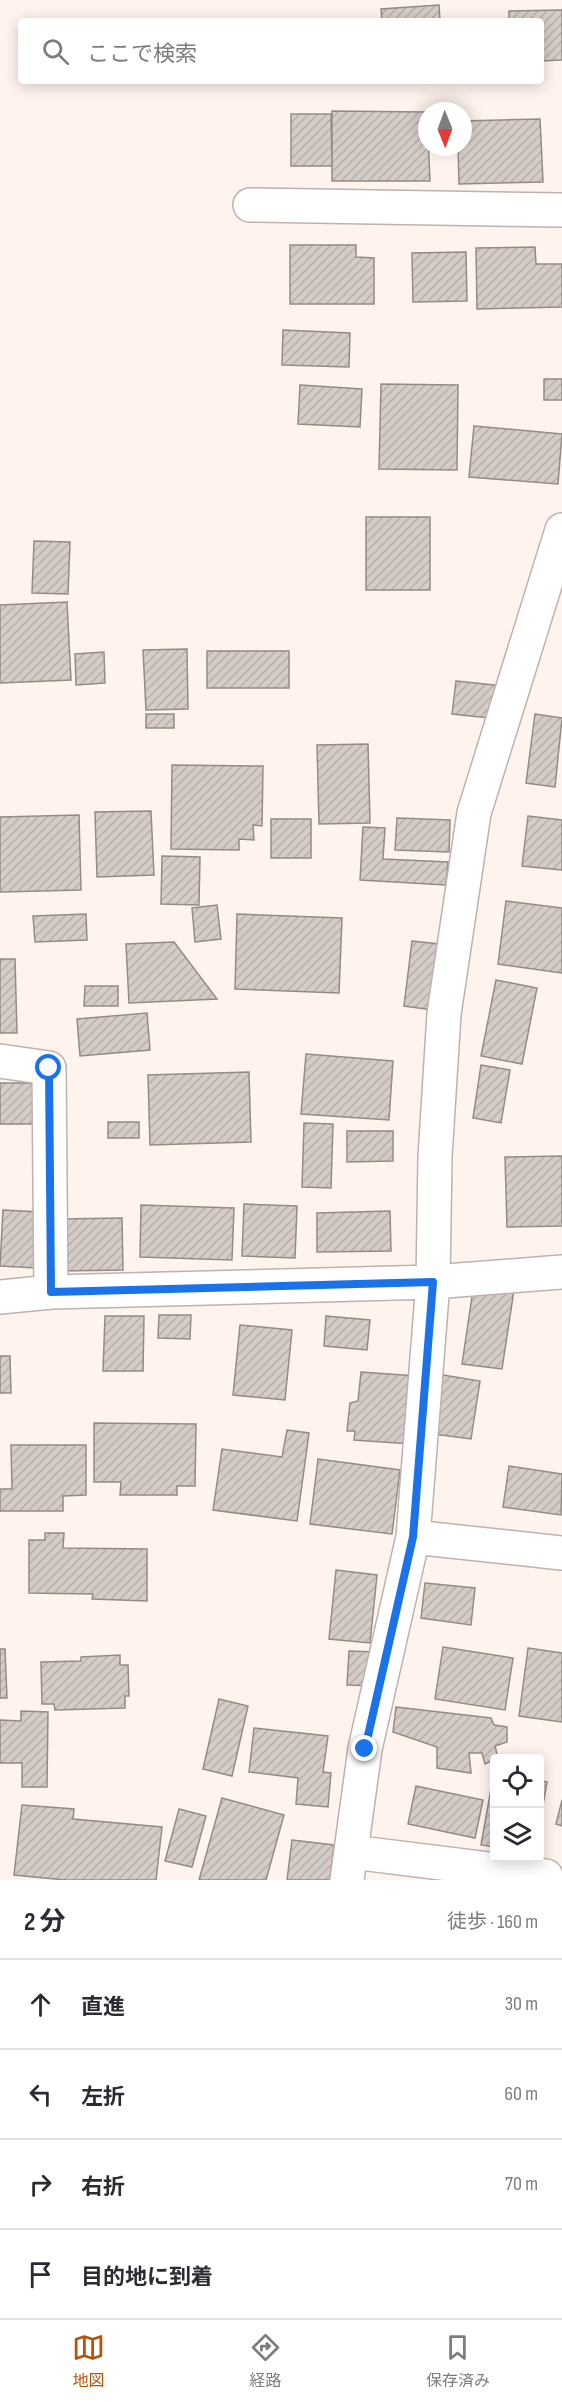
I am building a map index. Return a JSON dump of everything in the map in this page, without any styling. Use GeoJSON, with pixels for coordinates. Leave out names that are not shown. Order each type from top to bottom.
{"type":"FeatureCollection","features":[{"type":"Feature","properties":{"kind":"street"},"geometry":{"type":"LineString","coordinates":[[250,205],[562,210]]}},
{"type":"Feature","properties":{"kind":"street"},"geometry":{"type":"LineString","coordinates":[[545,1880],[546,1876],[350,1866],[365,1749],[413,1537],[433,1282],[435,1157],[444,1014],[474,813],[562,530]]}},
{"type":"Feature","properties":{"kind":"street"},"geometry":{"type":"LineString","coordinates":[[0,1061],[49,1068],[51,1292]]}},
{"type":"Feature","properties":{"kind":"street"},"geometry":{"type":"LineString","coordinates":[[0,1297],[51,1292],[433,1282],[562,1272]]}},
{"type":"Feature","properties":{"kind":"street"},"geometry":{"type":"LineString","coordinates":[[413,1537],[562,1553]]}},
{"type":"Feature","properties":{"kind":"building"},"geometry":{"type":"Polygon","coordinates":[[[439,5],[440,18],[382,18],[381,9],[439,5]]]}},
{"type":"Feature","properties":{"kind":"building"},"geometry":{"type":"Polygon","coordinates":[[[562,10],[562,60],[544,61],[544,18],[509,18],[509,11],[562,10]]]}},
{"type":"Feature","properties":{"kind":"building"},"geometry":{"type":"Polygon","coordinates":[[[332,111],[418,112],[418,156],[429,156],[430,181],[332,181],[332,111]]]}},
{"type":"Feature","properties":{"kind":"building"},"geometry":{"type":"Polygon","coordinates":[[[291,114],[331,114],[332,166],[291,166],[291,114]]]}},
{"type":"Feature","properties":{"kind":"building"},"geometry":{"type":"Polygon","coordinates":[[[540,119],[543,182],[459,184],[458,156],[472,156],[472,121],[540,119]]]}},
{"type":"Feature","properties":{"kind":"building"},"geometry":{"type":"Polygon","coordinates":[[[290,245],[356,245],[356,257],[374,258],[374,304],[290,304],[290,245]]]}},
{"type":"Feature","properties":{"kind":"building"},"geometry":{"type":"Polygon","coordinates":[[[535,247],[536,264],[562,264],[562,307],[477,309],[476,248],[535,247]]]}},
{"type":"Feature","properties":{"kind":"building"},"geometry":{"type":"Polygon","coordinates":[[[466,252],[467,301],[413,302],[412,253],[466,252]]]}},
{"type":"Feature","properties":{"kind":"building"},"geometry":{"type":"Polygon","coordinates":[[[283,330],[350,333],[349,367],[282,365],[283,330]]]}},
{"type":"Feature","properties":{"kind":"building"},"geometry":{"type":"Polygon","coordinates":[[[544,379],[562,379],[562,400],[544,400],[544,379]]]}},
{"type":"Feature","properties":{"kind":"building"},"geometry":{"type":"Polygon","coordinates":[[[381,384],[458,385],[457,470],[379,469],[381,384]]]}},
{"type":"Feature","properties":{"kind":"building"},"geometry":{"type":"Polygon","coordinates":[[[300,385],[362,389],[360,427],[298,424],[300,385]]]}},
{"type":"Feature","properties":{"kind":"building"},"geometry":{"type":"Polygon","coordinates":[[[474,426],[562,434],[558,484],[469,477],[474,426]]]}},
{"type":"Feature","properties":{"kind":"building"},"geometry":{"type":"Polygon","coordinates":[[[366,517],[430,517],[430,590],[366,590],[366,517]]]}},
{"type":"Feature","properties":{"kind":"building"},"geometry":{"type":"Polygon","coordinates":[[[34,541],[70,542],[68,594],[32,593],[34,541]]]}},
{"type":"Feature","properties":{"kind":"building"},"geometry":{"type":"Polygon","coordinates":[[[67,602],[71,680],[0,683],[0,605],[67,602]]]}},
{"type":"Feature","properties":{"kind":"building"},"geometry":{"type":"Polygon","coordinates":[[[187,649],[188,709],[146,710],[143,650],[187,649]]]}},
{"type":"Feature","properties":{"kind":"building"},"geometry":{"type":"Polygon","coordinates":[[[207,651],[289,651],[289,688],[207,688],[207,651]]]}},
{"type":"Feature","properties":{"kind":"building"},"geometry":{"type":"Polygon","coordinates":[[[104,652],[105,683],[76,685],[75,654],[104,652]]]}},
{"type":"Feature","properties":{"kind":"building"},"geometry":{"type":"Polygon","coordinates":[[[456,681],[503,686],[499,719],[452,714],[456,681]]]}},
{"type":"Feature","properties":{"kind":"building"},"geometry":{"type":"Polygon","coordinates":[[[146,714],[174,714],[174,728],[146,728],[146,714]]]}},
{"type":"Feature","properties":{"kind":"building"},"geometry":{"type":"Polygon","coordinates":[[[535,714],[562,718],[555,787],[526,783],[535,714]]]}},
{"type":"Feature","properties":{"kind":"building"},"geometry":{"type":"Polygon","coordinates":[[[368,744],[370,823],[319,824],[317,745],[368,744]]]}},
{"type":"Feature","properties":{"kind":"building"},"geometry":{"type":"Polygon","coordinates":[[[172,765],[263,766],[262,826],[253,825],[254,840],[239,839],[239,850],[171,849],[172,765]]]}},
{"type":"Feature","properties":{"kind":"building"},"geometry":{"type":"Polygon","coordinates":[[[151,811],[154,875],[97,877],[95,812],[151,811]]]}},
{"type":"Feature","properties":{"kind":"building"},"geometry":{"type":"Polygon","coordinates":[[[79,815],[81,890],[0,892],[0,817],[79,815]]]}},
{"type":"Feature","properties":{"kind":"building"},"geometry":{"type":"Polygon","coordinates":[[[528,816],[562,820],[562,870],[522,866],[528,816]]]}},
{"type":"Feature","properties":{"kind":"building"},"geometry":{"type":"Polygon","coordinates":[[[397,818],[450,820],[449,852],[395,850],[397,818]]]}},
{"type":"Feature","properties":{"kind":"building"},"geometry":{"type":"Polygon","coordinates":[[[271,819],[311,819],[311,858],[271,858],[271,819]]]}},
{"type":"Feature","properties":{"kind":"building"},"geometry":{"type":"Polygon","coordinates":[[[363,827],[385,828],[383,859],[448,862],[446,885],[360,880],[363,827]]]}},
{"type":"Feature","properties":{"kind":"building"},"geometry":{"type":"Polygon","coordinates":[[[162,856],[200,857],[199,905],[161,904],[162,856]]]}},
{"type":"Feature","properties":{"kind":"building"},"geometry":{"type":"Polygon","coordinates":[[[506,901],[562,908],[562,973],[498,964],[506,901]]]}},
{"type":"Feature","properties":{"kind":"building"},"geometry":{"type":"Polygon","coordinates":[[[217,905],[221,939],[195,942],[192,908],[217,905]]]}},
{"type":"Feature","properties":{"kind":"building"},"geometry":{"type":"Polygon","coordinates":[[[86,914],[87,940],[35,942],[33,916],[86,914]]]}},
{"type":"Feature","properties":{"kind":"building"},"geometry":{"type":"Polygon","coordinates":[[[237,914],[342,918],[339,993],[235,989],[237,914]]]}},
{"type":"Feature","properties":{"kind":"building"},"geometry":{"type":"Polygon","coordinates":[[[412,941],[448,945],[440,1011],[404,1006],[412,941]]]}},
{"type":"Feature","properties":{"kind":"building"},"geometry":{"type":"Polygon","coordinates":[[[174,942],[217,999],[129,1003],[126,944],[174,942]]]}},
{"type":"Feature","properties":{"kind":"building"},"geometry":{"type":"Polygon","coordinates":[[[0,959],[15,959],[17,1033],[0,1033],[0,959]]]}},
{"type":"Feature","properties":{"kind":"building"},"geometry":{"type":"Polygon","coordinates":[[[496,980],[537,988],[522,1064],[481,1056],[496,980]]]}},
{"type":"Feature","properties":{"kind":"building"},"geometry":{"type":"Polygon","coordinates":[[[85,986],[118,986],[118,1006],[84,1006],[85,986]]]}},
{"type":"Feature","properties":{"kind":"building"},"geometry":{"type":"Polygon","coordinates":[[[147,1013],[150,1050],[80,1056],[77,1019],[147,1013]]]}},
{"type":"Feature","properties":{"kind":"building"},"geometry":{"type":"Polygon","coordinates":[[[306,1054],[393,1061],[389,1120],[301,1114],[306,1054]]]}},
{"type":"Feature","properties":{"kind":"building"},"geometry":{"type":"Polygon","coordinates":[[[481,1065],[510,1070],[501,1123],[473,1118],[481,1065]]]}},
{"type":"Feature","properties":{"kind":"building"},"geometry":{"type":"Polygon","coordinates":[[[249,1072],[251,1142],[150,1145],[148,1075],[249,1072]]]}},
{"type":"Feature","properties":{"kind":"building"},"geometry":{"type":"Polygon","coordinates":[[[0,1083],[33,1083],[33,1124],[0,1124],[0,1083]]]}},
{"type":"Feature","properties":{"kind":"building"},"geometry":{"type":"Polygon","coordinates":[[[108,1122],[139,1122],[139,1138],[108,1138],[108,1122]]]}},
{"type":"Feature","properties":{"kind":"building"},"geometry":{"type":"Polygon","coordinates":[[[304,1123],[333,1124],[331,1188],[302,1187],[304,1123]]]}},
{"type":"Feature","properties":{"kind":"building"},"geometry":{"type":"Polygon","coordinates":[[[347,1131],[393,1131],[393,1161],[347,1162],[347,1131]]]}},
{"type":"Feature","properties":{"kind":"building"},"geometry":{"type":"Polygon","coordinates":[[[562,1156],[562,1226],[507,1227],[505,1157],[562,1156]]]}},
{"type":"Feature","properties":{"kind":"building"},"geometry":{"type":"Polygon","coordinates":[[[244,1204],[297,1206],[295,1258],[242,1256],[244,1204]]]}},
{"type":"Feature","properties":{"kind":"building"},"geometry":{"type":"Polygon","coordinates":[[[141,1205],[234,1208],[232,1260],[140,1257],[141,1205]]]}},
{"type":"Feature","properties":{"kind":"building"},"geometry":{"type":"Polygon","coordinates":[[[3,1210],[40,1212],[36,1268],[0,1266],[3,1210]]]}},
{"type":"Feature","properties":{"kind":"building"},"geometry":{"type":"Polygon","coordinates":[[[390,1211],[391,1251],[317,1252],[317,1213],[390,1211]]]}},
{"type":"Feature","properties":{"kind":"building"},"geometry":{"type":"Polygon","coordinates":[[[122,1218],[123,1270],[60,1271],[60,1219],[122,1218]]]}},
{"type":"Feature","properties":{"kind":"building"},"geometry":{"type":"Polygon","coordinates":[[[474,1283],[514,1290],[502,1369],[462,1364],[474,1283]]]}},
{"type":"Feature","properties":{"kind":"building"},"geometry":{"type":"Polygon","coordinates":[[[159,1315],[191,1315],[190,1339],[158,1338],[159,1315]]]}},
{"type":"Feature","properties":{"kind":"building"},"geometry":{"type":"Polygon","coordinates":[[[105,1316],[144,1316],[143,1371],[103,1371],[105,1316]]]}},
{"type":"Feature","properties":{"kind":"building"},"geometry":{"type":"Polygon","coordinates":[[[326,1316],[370,1320],[367,1350],[324,1346],[326,1316]]]}},
{"type":"Feature","properties":{"kind":"building"},"geometry":{"type":"Polygon","coordinates":[[[240,1325],[292,1330],[285,1400],[233,1395],[240,1325]]]}},
{"type":"Feature","properties":{"kind":"building"},"geometry":{"type":"Polygon","coordinates":[[[0,1356],[10,1356],[11,1393],[0,1393],[0,1356]]]}},
{"type":"Feature","properties":{"kind":"building"},"geometry":{"type":"Polygon","coordinates":[[[361,1372],[416,1376],[411,1444],[354,1440],[355,1431],[347,1431],[350,1403],[358,1401],[361,1372]]]}},
{"type":"Feature","properties":{"kind":"building"},"geometry":{"type":"Polygon","coordinates":[[[443,1375],[480,1381],[471,1439],[434,1434],[443,1375]]]}},
{"type":"Feature","properties":{"kind":"building"},"geometry":{"type":"Polygon","coordinates":[[[94,1423],[196,1424],[195,1486],[177,1486],[177,1495],[120,1495],[121,1482],[94,1482],[94,1423]]]}},
{"type":"Feature","properties":{"kind":"building"},"geometry":{"type":"Polygon","coordinates":[[[287,1430],[309,1433],[297,1521],[213,1510],[222,1449],[282,1457],[287,1430]]]}},
{"type":"Feature","properties":{"kind":"building"},"geometry":{"type":"Polygon","coordinates":[[[11,1445],[86,1445],[86,1495],[63,1496],[63,1511],[0,1511],[0,1489],[12,1489],[11,1445]]]}},
{"type":"Feature","properties":{"kind":"building"},"geometry":{"type":"Polygon","coordinates":[[[318,1459],[400,1470],[392,1534],[310,1524],[318,1459]]]}},
{"type":"Feature","properties":{"kind":"building"},"geometry":{"type":"Polygon","coordinates":[[[509,1466],[562,1474],[561,1515],[503,1507],[509,1466]]]}},
{"type":"Feature","properties":{"kind":"building"},"geometry":{"type":"Polygon","coordinates":[[[45,1533],[64,1533],[63,1548],[147,1549],[147,1601],[92,1599],[93,1594],[29,1593],[29,1540],[45,1540],[45,1533]]]}},
{"type":"Feature","properties":{"kind":"building"},"geometry":{"type":"Polygon","coordinates":[[[336,1570],[377,1575],[370,1643],[329,1639],[336,1570]]]}},
{"type":"Feature","properties":{"kind":"building"},"geometry":{"type":"Polygon","coordinates":[[[425,1583],[475,1588],[471,1625],[421,1618],[425,1583]]]}},
{"type":"Feature","properties":{"kind":"building"},"geometry":{"type":"Polygon","coordinates":[[[443,1647],[513,1658],[505,1710],[435,1699],[443,1647]]]}},
{"type":"Feature","properties":{"kind":"building"},"geometry":{"type":"Polygon","coordinates":[[[528,1648],[562,1653],[562,1722],[519,1716],[528,1648]]]}},
{"type":"Feature","properties":{"kind":"building"},"geometry":{"type":"Polygon","coordinates":[[[0,1649],[5,1649],[7,1698],[0,1698],[0,1649]]]}},
{"type":"Feature","properties":{"kind":"building"},"geometry":{"type":"Polygon","coordinates":[[[349,1651],[377,1652],[375,1686],[347,1685],[349,1651]]]}},
{"type":"Feature","properties":{"kind":"building"},"geometry":{"type":"Polygon","coordinates":[[[120,1655],[120,1665],[128,1665],[129,1696],[125,1696],[125,1708],[55,1710],[54,1704],[42,1704],[41,1662],[81,1661],[81,1657],[120,1655]]]}},
{"type":"Feature","properties":{"kind":"building"},"geometry":{"type":"Polygon","coordinates":[[[219,1699],[248,1706],[232,1776],[203,1769],[219,1699]]]}},
{"type":"Feature","properties":{"kind":"building"},"geometry":{"type":"Polygon","coordinates":[[[396,1707],[491,1718],[494,1725],[507,1727],[507,1742],[495,1746],[497,1754],[490,1754],[490,1762],[485,1764],[482,1753],[469,1753],[471,1773],[437,1768],[437,1747],[393,1732],[396,1707]]]}},
{"type":"Feature","properties":{"kind":"building"},"geometry":{"type":"Polygon","coordinates":[[[21,1711],[48,1712],[47,1787],[22,1787],[22,1763],[0,1763],[0,1720],[21,1721],[21,1711]]]}},
{"type":"Feature","properties":{"kind":"building"},"geometry":{"type":"Polygon","coordinates":[[[254,1728],[328,1736],[323,1772],[331,1773],[328,1807],[296,1804],[298,1778],[249,1772],[254,1728]]]}},
{"type":"Feature","properties":{"kind":"building"},"geometry":{"type":"Polygon","coordinates":[[[544,1782],[547,1782],[544,1799],[544,1782]]]}},
{"type":"Feature","properties":{"kind":"building"},"geometry":{"type":"Polygon","coordinates":[[[416,1786],[483,1800],[475,1838],[408,1824],[416,1786]]]}},
{"type":"Feature","properties":{"kind":"building"},"geometry":{"type":"Polygon","coordinates":[[[490,1794],[490,1846],[481,1845],[490,1794]]]}},
{"type":"Feature","properties":{"kind":"building"},"geometry":{"type":"Polygon","coordinates":[[[222,1798],[284,1815],[266,1880],[199,1880],[222,1798]]]}},
{"type":"Feature","properties":{"kind":"building"},"geometry":{"type":"Polygon","coordinates":[[[562,1800],[562,1826],[556,1824],[562,1800]]]}},
{"type":"Feature","properties":{"kind":"building"},"geometry":{"type":"Polygon","coordinates":[[[22,1805],[74,1809],[73,1819],[162,1827],[156,1880],[65,1880],[14,1875],[22,1805]]]}},
{"type":"Feature","properties":{"kind":"building"},"geometry":{"type":"Polygon","coordinates":[[[179,1809],[206,1816],[192,1867],[165,1861],[179,1809]]]}},
{"type":"Feature","properties":{"kind":"building"},"geometry":{"type":"Polygon","coordinates":[[[292,1840],[334,1845],[330,1880],[287,1880],[292,1840]]]}},
{"type":"Feature","properties":{"kind":"route"},"geometry":{"type":"LineString","coordinates":[[49,1068],[51,1292],[433,1282],[413,1537],[365,1749]]}}]}
